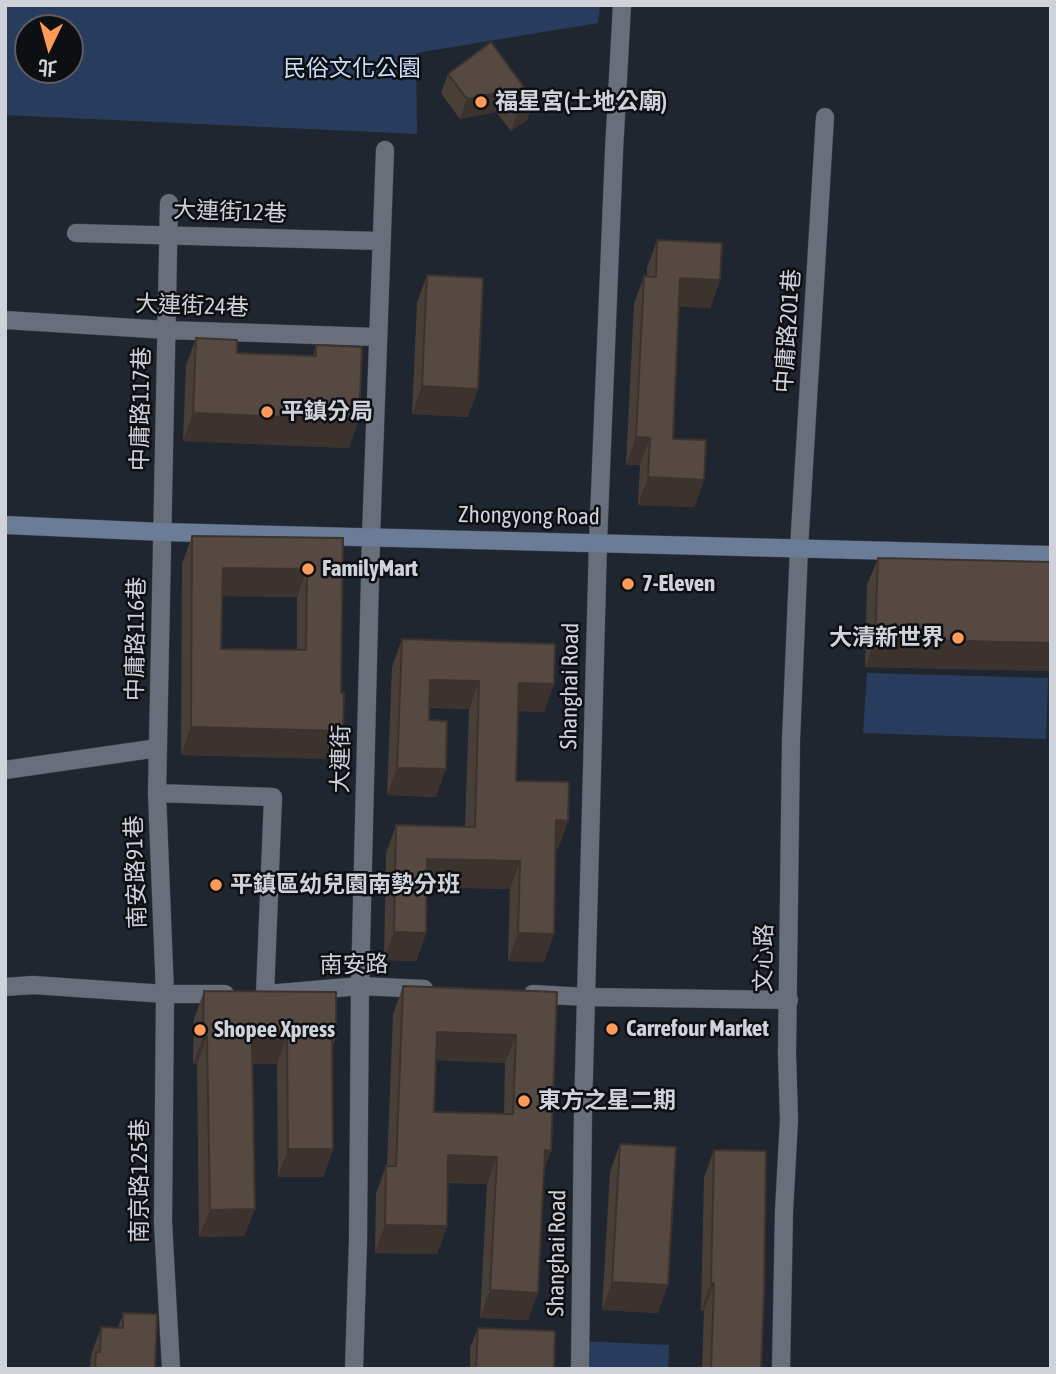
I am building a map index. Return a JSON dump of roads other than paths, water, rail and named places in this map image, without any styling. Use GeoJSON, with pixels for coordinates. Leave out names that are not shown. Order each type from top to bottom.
{"type":"FeatureCollection","features":[{"type":"Feature","properties":{"kind":"street","name":"Shanghai Road"},"geometry":{"type":"LineString","coordinates":[[580,1369],[598,542],[622,5]]}},
{"type":"Feature","properties":{"kind":"street","name":"中庸路201巷"},"geometry":{"type":"LineString","coordinates":[[799,548],[825,117]]}},
{"type":"Feature","properties":{"kind":"street","name":"大連街"},"geometry":{"type":"LineString","coordinates":[[354,1369],[371,537],[385,150]]}},
{"type":"Feature","properties":{"kind":"street","name":"中庸路117巷"},"geometry":{"type":"LineString","coordinates":[[163,531],[169,203]]}},
{"type":"Feature","properties":{"kind":"street","name":"大連街12巷"},"geometry":{"type":"LineString","coordinates":[[76,233],[382,241]]}},
{"type":"Feature","properties":{"kind":"street","name":"大連街24巷"},"geometry":{"type":"LineString","coordinates":[[5,320],[167,330],[377,337]]}},
{"type":"Feature","properties":{"kind":"street","name":"Zhongyong Road"},"geometry":{"type":"LineString","coordinates":[[5,525],[1051,555]]}},
{"type":"Feature","properties":{"kind":"street","name":"中庸路116巷"},"geometry":{"type":"LineString","coordinates":[[158,748],[163,531]]}},
{"type":"Feature","properties":{"kind":"street","name":"文心路"},"geometry":{"type":"LineString","coordinates":[[781,1369],[789,1119],[787,1054],[791,740],[799,548]]}},
{"type":"Feature","properties":{"kind":"street"},"geometry":{"type":"LineString","coordinates":[[5,770],[158,748]]}},
{"type":"Feature","properties":{"kind":"street","name":"南安路91巷"},"geometry":{"type":"LineString","coordinates":[[158,748],[157,793],[165,994]]}},
{"type":"Feature","properties":{"kind":"street"},"geometry":{"type":"LineString","coordinates":[[157,793],[272,797],[252,994]]}},
{"type":"Feature","properties":{"kind":"street","name":"南安路"},"geometry":{"type":"LineString","coordinates":[[5,987],[33,985],[165,994],[252,994],[360,986],[440,990]]}},
{"type":"Feature","properties":{"kind":"street","name":"南京路125巷"},"geometry":{"type":"LineString","coordinates":[[165,994],[163,1222],[170,1369]]}},
{"type":"Feature","properties":{"kind":"street"},"geometry":{"type":"LineString","coordinates":[[520,994],[789,1000]]}},
{"type":"Feature","properties":{"kind":"place","name":"福星宮(土地公廟)"},"geometry":{"type":"Point","coordinates":[481,102]}},
{"type":"Feature","properties":{"kind":"place","name":"平鎮分局"},"geometry":{"type":"Point","coordinates":[267,412]}},
{"type":"Feature","properties":{"kind":"place","name":"FamilyMart"},"geometry":{"type":"Point","coordinates":[308,569]}},
{"type":"Feature","properties":{"kind":"place","name":"7-Eleven"},"geometry":{"type":"Point","coordinates":[628,584]}},
{"type":"Feature","properties":{"kind":"place","name":"大清新世界"},"geometry":{"type":"Point","coordinates":[958,638]}},
{"type":"Feature","properties":{"kind":"place","name":"平鎮區幼兒園南勢分班"},"geometry":{"type":"Point","coordinates":[216,885]}},
{"type":"Feature","properties":{"kind":"place","name":"Carrefour Market"},"geometry":{"type":"Point","coordinates":[612,1029]}},
{"type":"Feature","properties":{"kind":"place","name":"Shopee Xpress"},"geometry":{"type":"Point","coordinates":[200,1030]}},
{"type":"Feature","properties":{"kind":"place","name":"東方之星二期"},"geometry":{"type":"Point","coordinates":[524,1101]}},
{"type":"Feature","properties":{"kind":"park label","name":"民俗文化公園"},"geometry":{"type":"Point","coordinates":[352,69]}}]}
